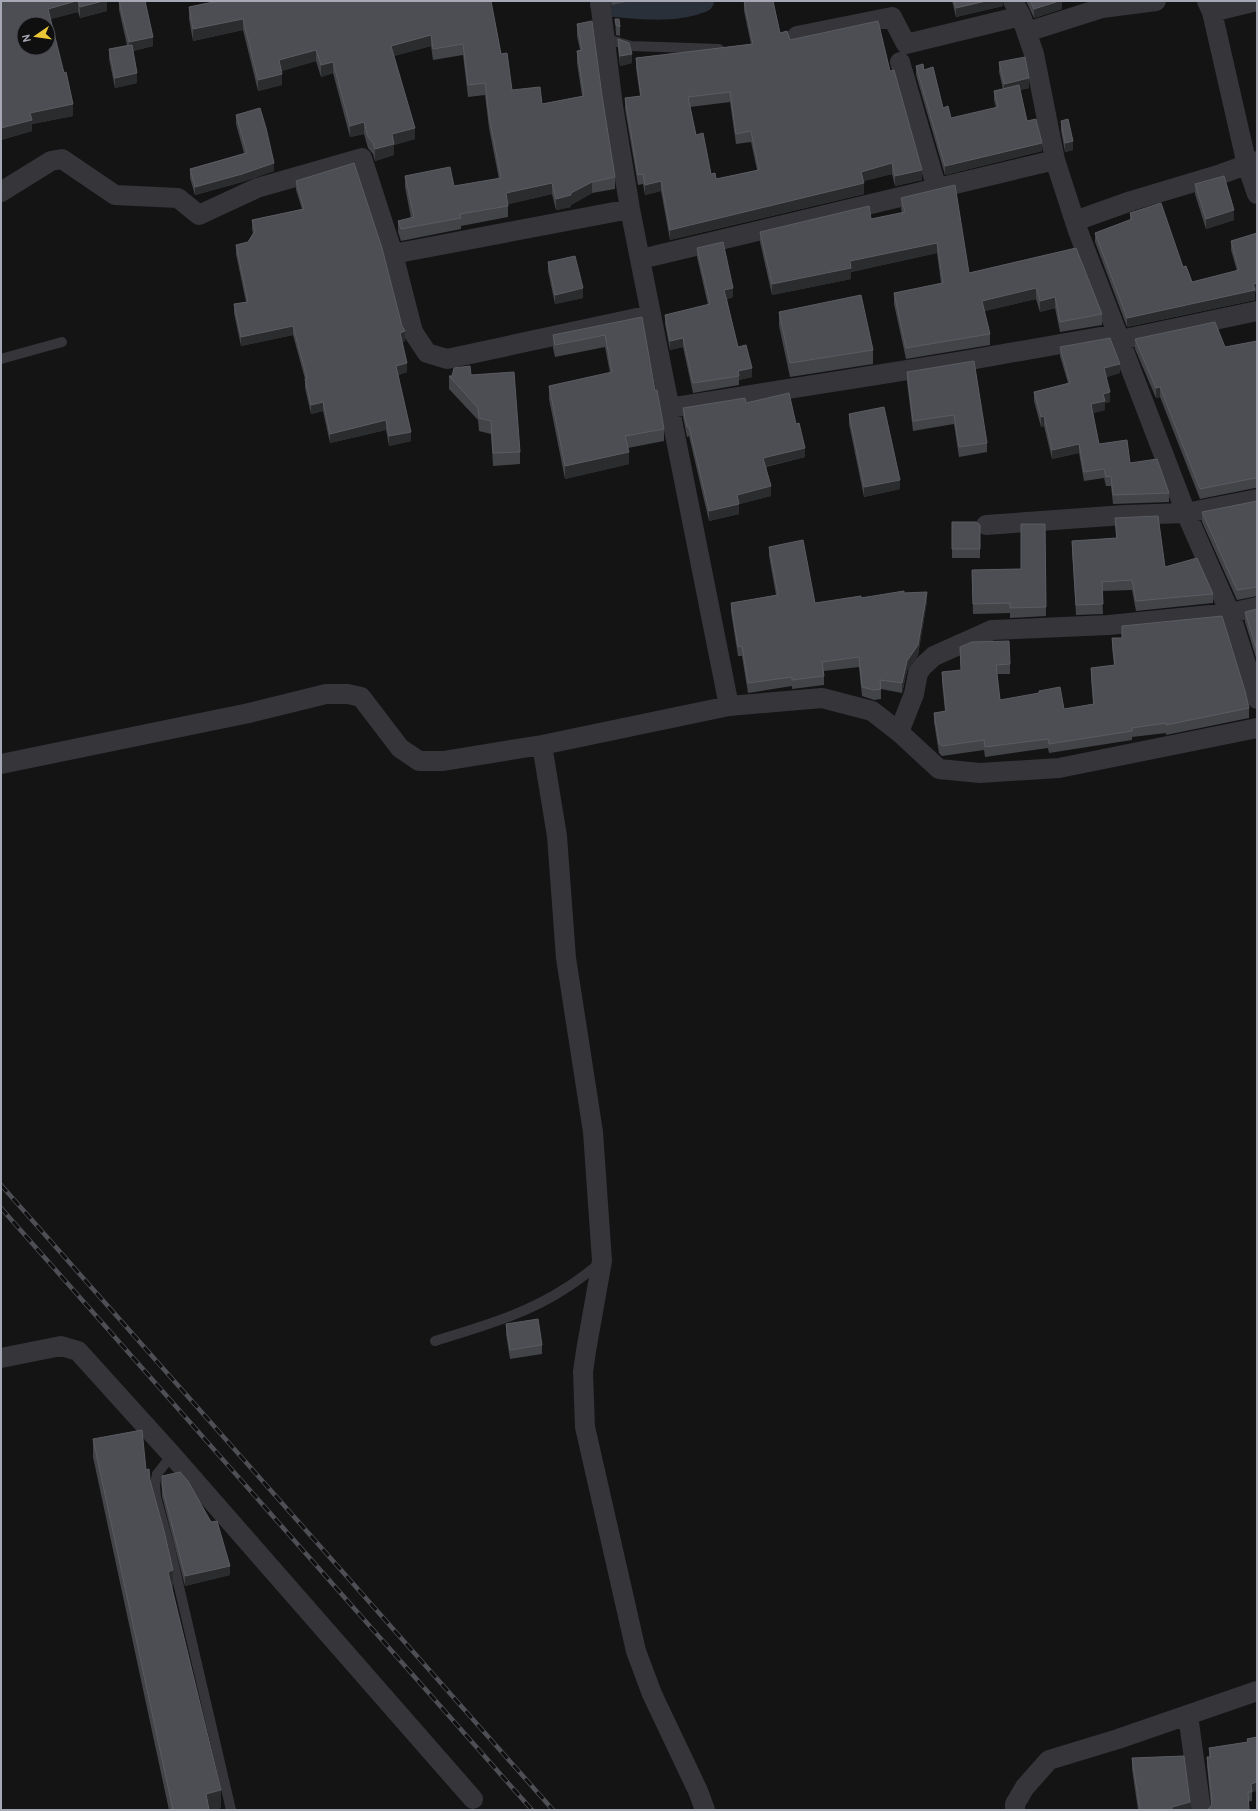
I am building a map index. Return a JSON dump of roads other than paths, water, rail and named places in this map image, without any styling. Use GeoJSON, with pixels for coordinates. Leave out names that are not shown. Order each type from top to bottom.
{"type":"FeatureCollection","features":[{"type":"Feature","properties":{"kind":"street"},"geometry":{"type":"LineString","coordinates":[[600,1],[613,106],[630,209],[729,706]]}},
{"type":"Feature","properties":{"kind":"street"},"geometry":{"type":"LineString","coordinates":[[1257,1],[1209,6],[1252,163],[1257,194]]}},
{"type":"Feature","properties":{"kind":"street"},"geometry":{"type":"LineString","coordinates":[[797,36],[892,17],[906,44],[1020,17],[1147,2]]}},
{"type":"Feature","properties":{"kind":"street"},"geometry":{"type":"LineString","coordinates":[[1020,17],[1034,54],[1055,160],[1075,221],[1186,513],[1230,613],[1257,699]]}},
{"type":"Feature","properties":{"kind":"street"},"geometry":{"type":"LineString","coordinates":[[900,62],[937,189]]}},
{"type":"Feature","properties":{"kind":"street"},"geometry":{"type":"LineString","coordinates":[[1,192],[51,161],[62,159],[115,195],[178,198],[199,215],[257,188],[362,158],[393,254],[413,332],[427,353],[447,359],[651,315]]}},
{"type":"Feature","properties":{"kind":"street"},"geometry":{"type":"LineString","coordinates":[[641,259],[1055,160]]}},
{"type":"Feature","properties":{"kind":"street"},"geometry":{"type":"LineString","coordinates":[[1075,221],[1131,201],[1252,163]]}},
{"type":"Feature","properties":{"kind":"street"},"geometry":{"type":"LineString","coordinates":[[393,254],[630,209]]}},
{"type":"Feature","properties":{"kind":"street"},"geometry":{"type":"LineString","coordinates":[[669,408],[1119,337],[1257,311]]}},
{"type":"Feature","properties":{"kind":"street"},"geometry":{"type":"LineString","coordinates":[[986,525],[1124,515],[1186,513],[1257,499]]}},
{"type":"Feature","properties":{"kind":"street"},"geometry":{"type":"LineString","coordinates":[[899,732],[914,694],[918,673],[923,666],[934,656],[992,630],[1109,625],[1230,613],[1257,607]]}},
{"type":"Feature","properties":{"kind":"street"},"geometry":{"type":"LineString","coordinates":[[1,764],[249,713],[326,694],[348,694],[361,697],[400,748],[419,761],[443,761],[542,745],[729,706],[822,698],[872,711],[899,732],[939,769],[980,773],[1059,768],[1257,728]]}},
{"type":"Feature","properties":{"kind":"street"},"geometry":{"type":"LineString","coordinates":[[542,745],[557,836],[566,958],[593,1132],[602,1262],[586,1351],[584,1372],[585,1427],[636,1651],[652,1694],[698,1791],[705,1810]]}},
{"type":"Feature","properties":{"kind":"street"},"geometry":{"type":"LineString","coordinates":[[1,1358],[61,1346],[78,1351],[172,1455],[473,1799]]}},
{"type":"Feature","properties":{"kind":"street"},"geometry":{"type":"LineString","coordinates":[[1014,1810],[1015,1804],[1025,1787],[1049,1760],[1118,1739],[1257,1691]]}},
{"type":"Feature","properties":{"kind":"street"},"geometry":{"type":"LineString","coordinates":[[1188,1715],[1200,1810]]}},
{"type":"Feature","properties":{"kind":"lane"},"geometry":{"type":"LineString","coordinates":[[604,38],[631,46],[719,49]]}},
{"type":"Feature","properties":{"kind":"lane"},"geometry":{"type":"LineString","coordinates":[[1,359],[62,342]]}},
{"type":"Feature","properties":{"kind":"lane"},"geometry":{"type":"LineString","coordinates":[[435,1341],[485,1326],[524,1310],[566,1289],[602,1262]]}},
{"type":"Feature","properties":{"kind":"lane"},"geometry":{"type":"LineString","coordinates":[[172,1455],[157,1474],[155,1485],[156,1497],[170,1548],[231,1810]]}},
{"type":"Feature","properties":{"kind":"waterway"},"geometry":{"type":"LineString","coordinates":[[601,5],[665,9],[691,5],[703,1]]}},
{"type":"Feature","properties":{"kind":"railway"},"geometry":{"type":"LineString","coordinates":[[1,1185],[553,1810]]}},
{"type":"Feature","properties":{"kind":"railway"},"geometry":{"type":"LineString","coordinates":[[1,1208],[532,1810]]}}]}
